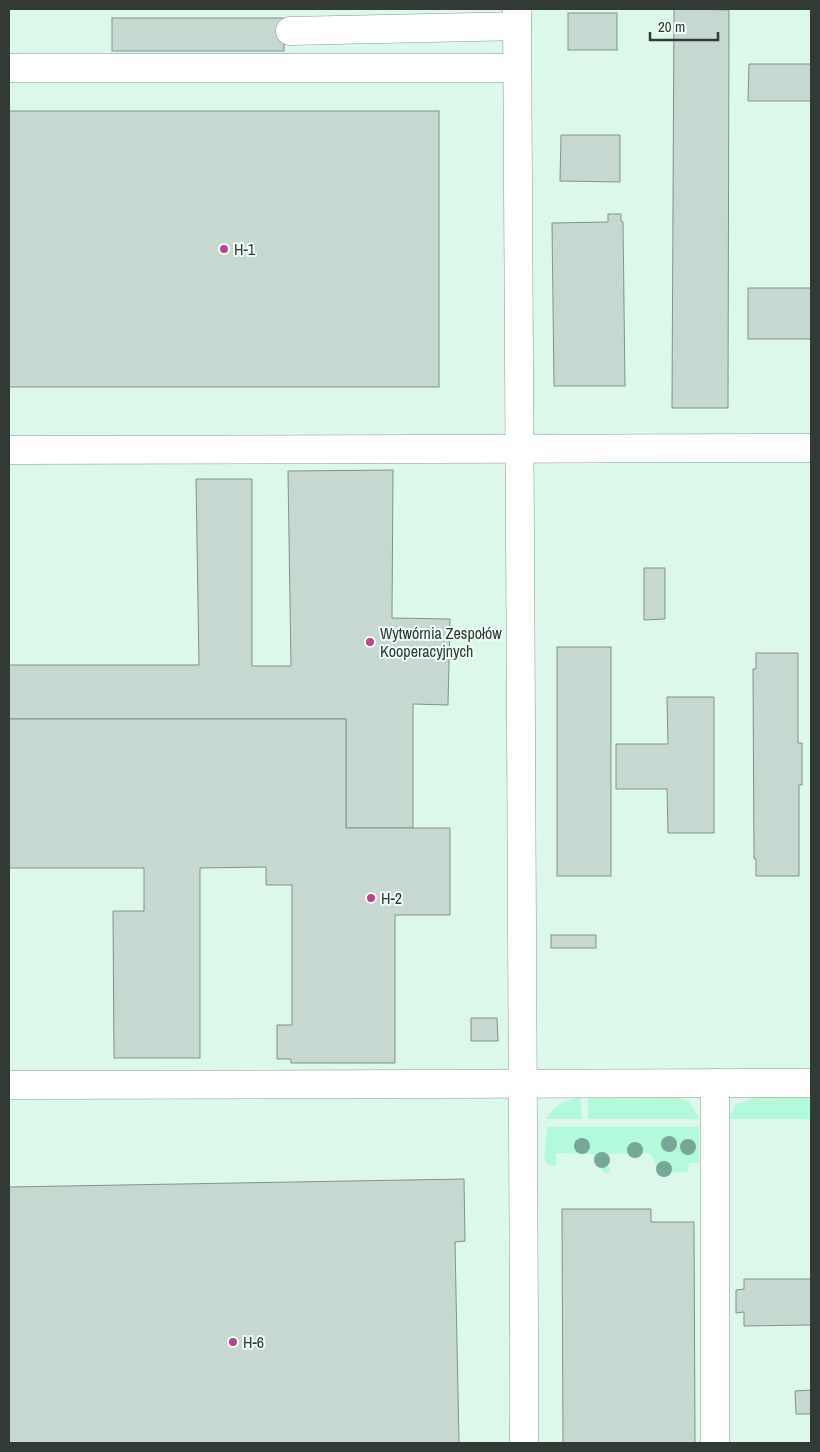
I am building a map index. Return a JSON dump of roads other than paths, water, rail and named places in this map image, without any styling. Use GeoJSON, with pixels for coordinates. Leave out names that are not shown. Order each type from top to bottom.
{"type":"FeatureCollection","features":[{"type":"Feature","properties":{"kind":"lane"},"geometry":{"type":"LineString","coordinates":[[290,31],[517,17],[518,449],[524,1084],[524,1443]]}},
{"type":"Feature","properties":{"kind":"lane"},"geometry":{"type":"LineString","coordinates":[[9,68],[517,68]]}},
{"type":"Feature","properties":{"kind":"lane"},"geometry":{"type":"LineString","coordinates":[[9,450],[811,448]]}},
{"type":"Feature","properties":{"kind":"lane"},"geometry":{"type":"LineString","coordinates":[[715,1083],[715,1443]]}},
{"type":"Feature","properties":{"kind":"lane"},"geometry":{"type":"LineString","coordinates":[[9,1085],[811,1083]]}},
{"type":"Feature","properties":{"kind":"place","name":"H-1"},"geometry":{"type":"Point","coordinates":[224,249]}},
{"type":"Feature","properties":{"kind":"place","name":"Wytwórnia Zespołów Kooperacyjnych"},"geometry":{"type":"Point","coordinates":[370,642]}},
{"type":"Feature","properties":{"kind":"place","name":"H-2"},"geometry":{"type":"Point","coordinates":[371,898]}},
{"type":"Feature","properties":{"kind":"place","name":"H-6"},"geometry":{"type":"Point","coordinates":[233,1342]}}]}
